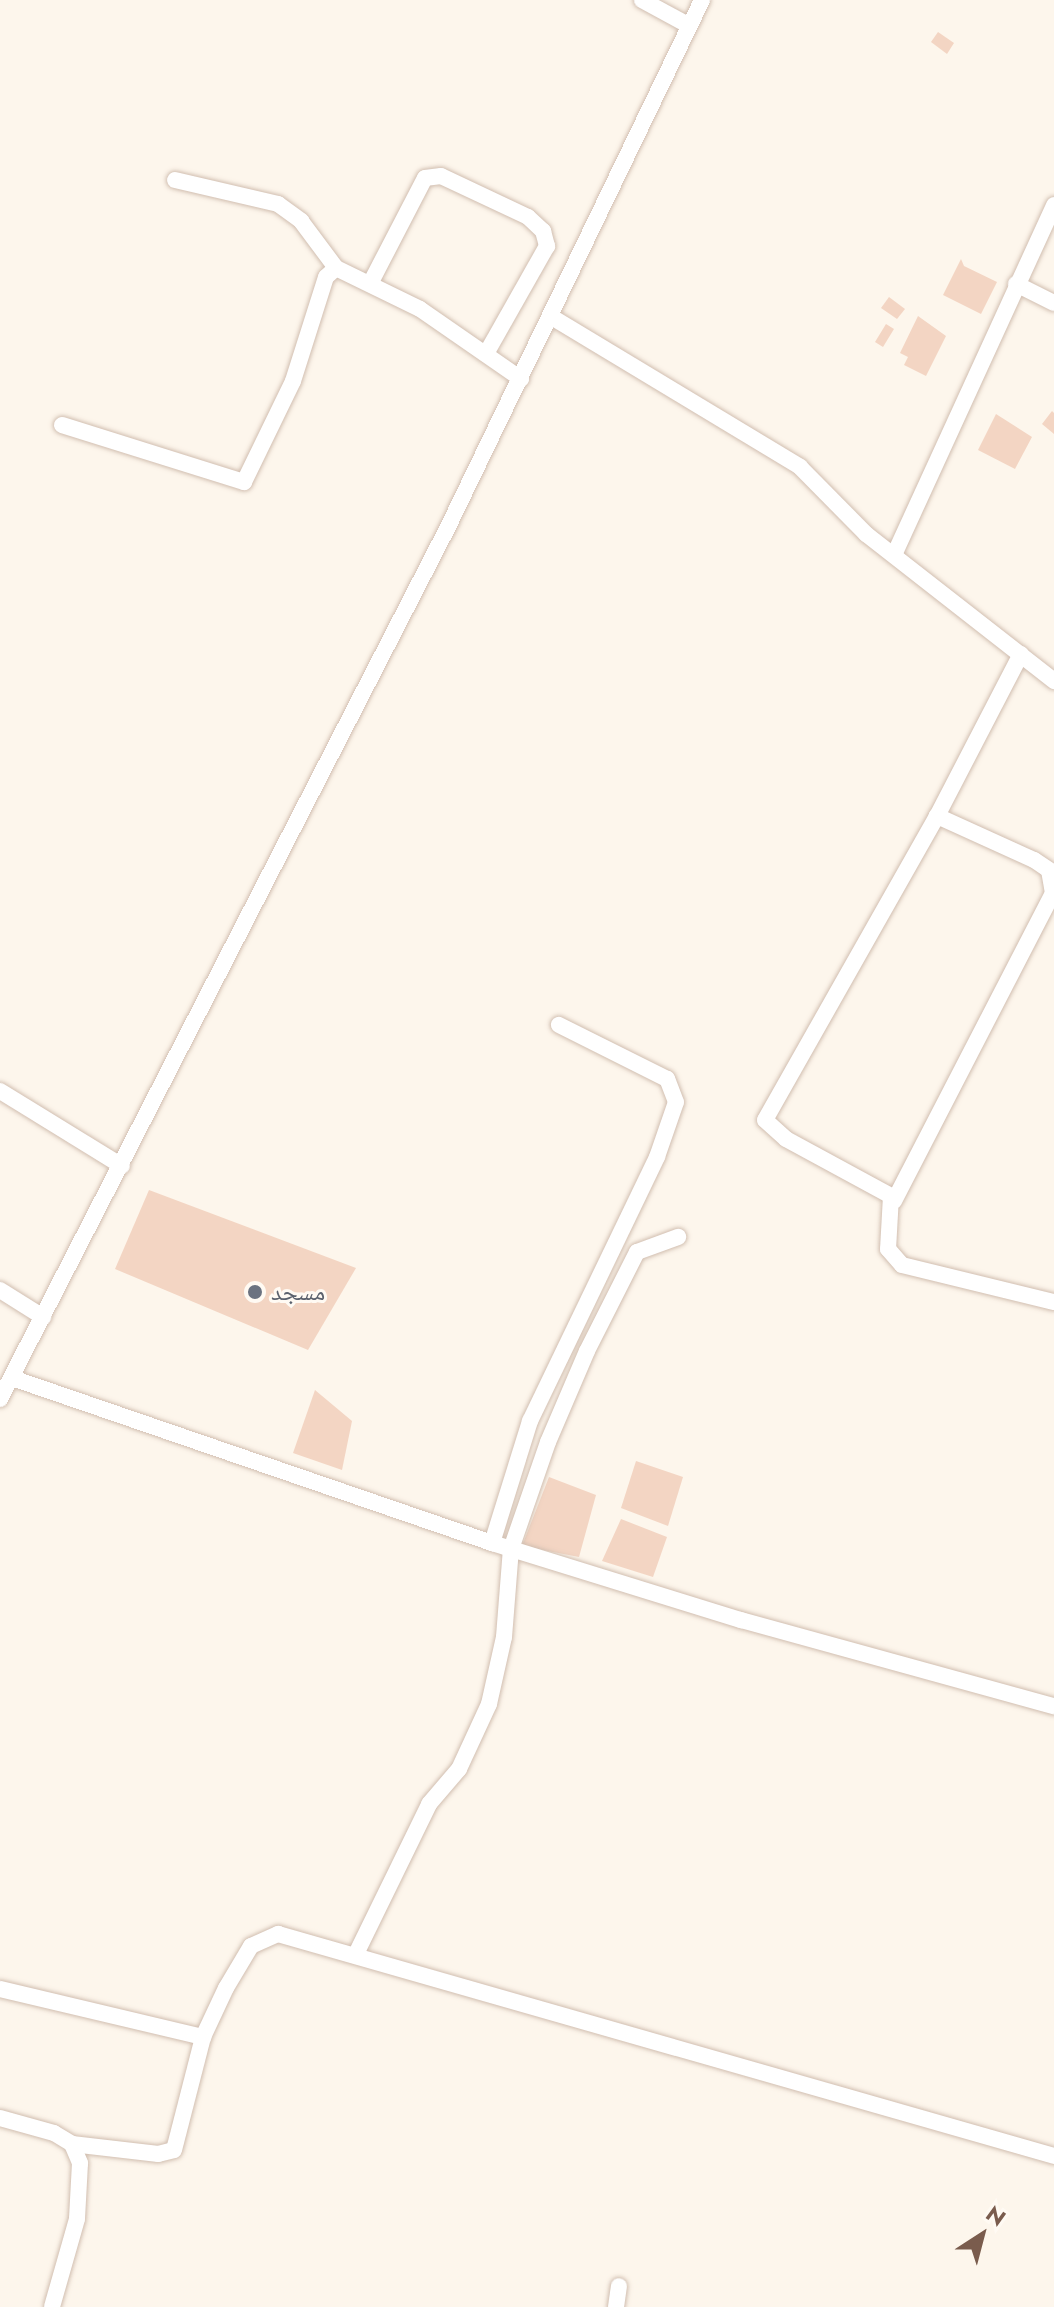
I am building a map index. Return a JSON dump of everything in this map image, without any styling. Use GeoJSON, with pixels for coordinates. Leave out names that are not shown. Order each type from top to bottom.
{"type":"FeatureCollection","features":[{"type":"Feature","properties":{"kind":"street"},"geometry":{"type":"LineString","coordinates":[[642,0],[688,25]]}},
{"type":"Feature","properties":{"kind":"street"},"geometry":{"type":"LineString","coordinates":[[0,1399],[122,1166],[521,379],[702,0]]}},
{"type":"Feature","properties":{"kind":"street"},"geometry":{"type":"LineString","coordinates":[[371,282],[425,178],[441,176],[528,217],[543,231],[547,246],[486,354]]}},
{"type":"Feature","properties":{"kind":"street"},"geometry":{"type":"LineString","coordinates":[[175,180],[278,204],[301,221],[336,268],[371,282],[521,379]]}},
{"type":"Feature","properties":{"kind":"street"},"geometry":{"type":"LineString","coordinates":[[894,555],[1054,205]]}},
{"type":"Feature","properties":{"kind":"street"},"geometry":{"type":"LineString","coordinates":[[62,425],[244,482],[293,381],[326,277],[336,268]]}},
{"type":"Feature","properties":{"kind":"street"},"geometry":{"type":"LineString","coordinates":[[1016,284],[1054,303]]}},
{"type":"Feature","properties":{"kind":"street"},"geometry":{"type":"LineString","coordinates":[[550,316],[767,444],[894,555],[1054,681]]}},
{"type":"Feature","properties":{"kind":"street"},"geometry":{"type":"LineString","coordinates":[[894,1201],[775,1132],[765,1115],[937,816],[1021,654]]}},
{"type":"Feature","properties":{"kind":"street"},"geometry":{"type":"LineString","coordinates":[[937,816],[1034,860],[1049,870],[1053,893],[894,1201],[888,1249],[902,1265],[1054,1302]]}},
{"type":"Feature","properties":{"kind":"street"},"geometry":{"type":"LineString","coordinates":[[492,1543],[530,1421],[657,1157],[676,1102],[667,1079],[559,1025]]}},
{"type":"Feature","properties":{"kind":"street"},"geometry":{"type":"LineString","coordinates":[[0,1091],[122,1166]]}},
{"type":"Feature","properties":{"kind":"street"},"geometry":{"type":"LineString","coordinates":[[356,1954],[429,1804],[459,1769],[489,1704],[504,1637],[511,1549],[548,1442],[629,1262],[647,1244],[678,1237]]}},
{"type":"Feature","properties":{"kind":"street"},"geometry":{"type":"LineString","coordinates":[[0,1290],[43,1317]]}},
{"type":"Feature","properties":{"kind":"street"},"geometry":{"type":"LineString","coordinates":[[12,1378],[511,1549],[741,1620],[1054,1706]]}},
{"type":"Feature","properties":{"kind":"street"},"geometry":{"type":"LineString","coordinates":[[0,2118],[34,2126],[72,2144],[171,2152],[203,2037],[236,1968],[263,1937],[278,1934],[1054,2156]]}},
{"type":"Feature","properties":{"kind":"street"},"geometry":{"type":"LineString","coordinates":[[0,1989],[203,2037]]}},
{"type":"Feature","properties":{"kind":"street"},"geometry":{"type":"LineString","coordinates":[[52,2307],[81,2194],[80,2163],[72,2144]]}},
{"type":"Feature","properties":{"kind":"street"},"geometry":{"type":"LineString","coordinates":[[616,2307],[619,2286]]}},
{"type":"Feature","properties":{"kind":"building"},"geometry":{"type":"Polygon","coordinates":[[[938,32],[954,43],[947,54],[931,42],[938,32]]]}},
{"type":"Feature","properties":{"kind":"building"},"geometry":{"type":"Polygon","coordinates":[[[961,259],[964,266],[997,282],[981,314],[943,295],[961,259]]]}},
{"type":"Feature","properties":{"kind":"building"},"geometry":{"type":"Polygon","coordinates":[[[889,297],[905,309],[897,319],[881,308],[889,297]]]}},
{"type":"Feature","properties":{"kind":"building"},"geometry":{"type":"Polygon","coordinates":[[[918,316],[946,336],[926,376],[904,365],[908,357],[900,353],[918,316]]]}},
{"type":"Feature","properties":{"kind":"building"},"geometry":{"type":"Polygon","coordinates":[[[886,324],[894,329],[883,347],[875,342],[886,324]]]}},
{"type":"Feature","properties":{"kind":"building"},"geometry":{"type":"Polygon","coordinates":[[[1052,411],[1054,413],[1054,434],[1042,424],[1052,411]]]}},
{"type":"Feature","properties":{"kind":"building"},"geometry":{"type":"Polygon","coordinates":[[[996,414],[1032,437],[1015,469],[978,450],[996,414]]]}},
{"type":"Feature","properties":{"kind":"building","name":"مسجد"},"geometry":{"type":"Polygon","coordinates":[[[149,1190],[356,1268],[308,1350],[115,1269],[149,1190]]]}},
{"type":"Feature","properties":{"kind":"building"},"geometry":{"type":"Polygon","coordinates":[[[315,1390],[352,1421],[342,1470],[293,1453],[315,1390]]]}},
{"type":"Feature","properties":{"kind":"building"},"geometry":{"type":"Polygon","coordinates":[[[636,1461],[683,1477],[668,1526],[621,1508],[636,1461]]]}},
{"type":"Feature","properties":{"kind":"building"},"geometry":{"type":"Polygon","coordinates":[[[549,1477],[596,1495],[579,1557],[522,1546],[549,1477]]]}},
{"type":"Feature","properties":{"kind":"building"},"geometry":{"type":"Polygon","coordinates":[[[621,1519],[667,1537],[653,1577],[602,1561],[621,1519]]]}},
{"type":"Feature","properties":{"kind":"place","name":"مسجد"},"geometry":{"type":"Point","coordinates":[255,1292]}}]}
